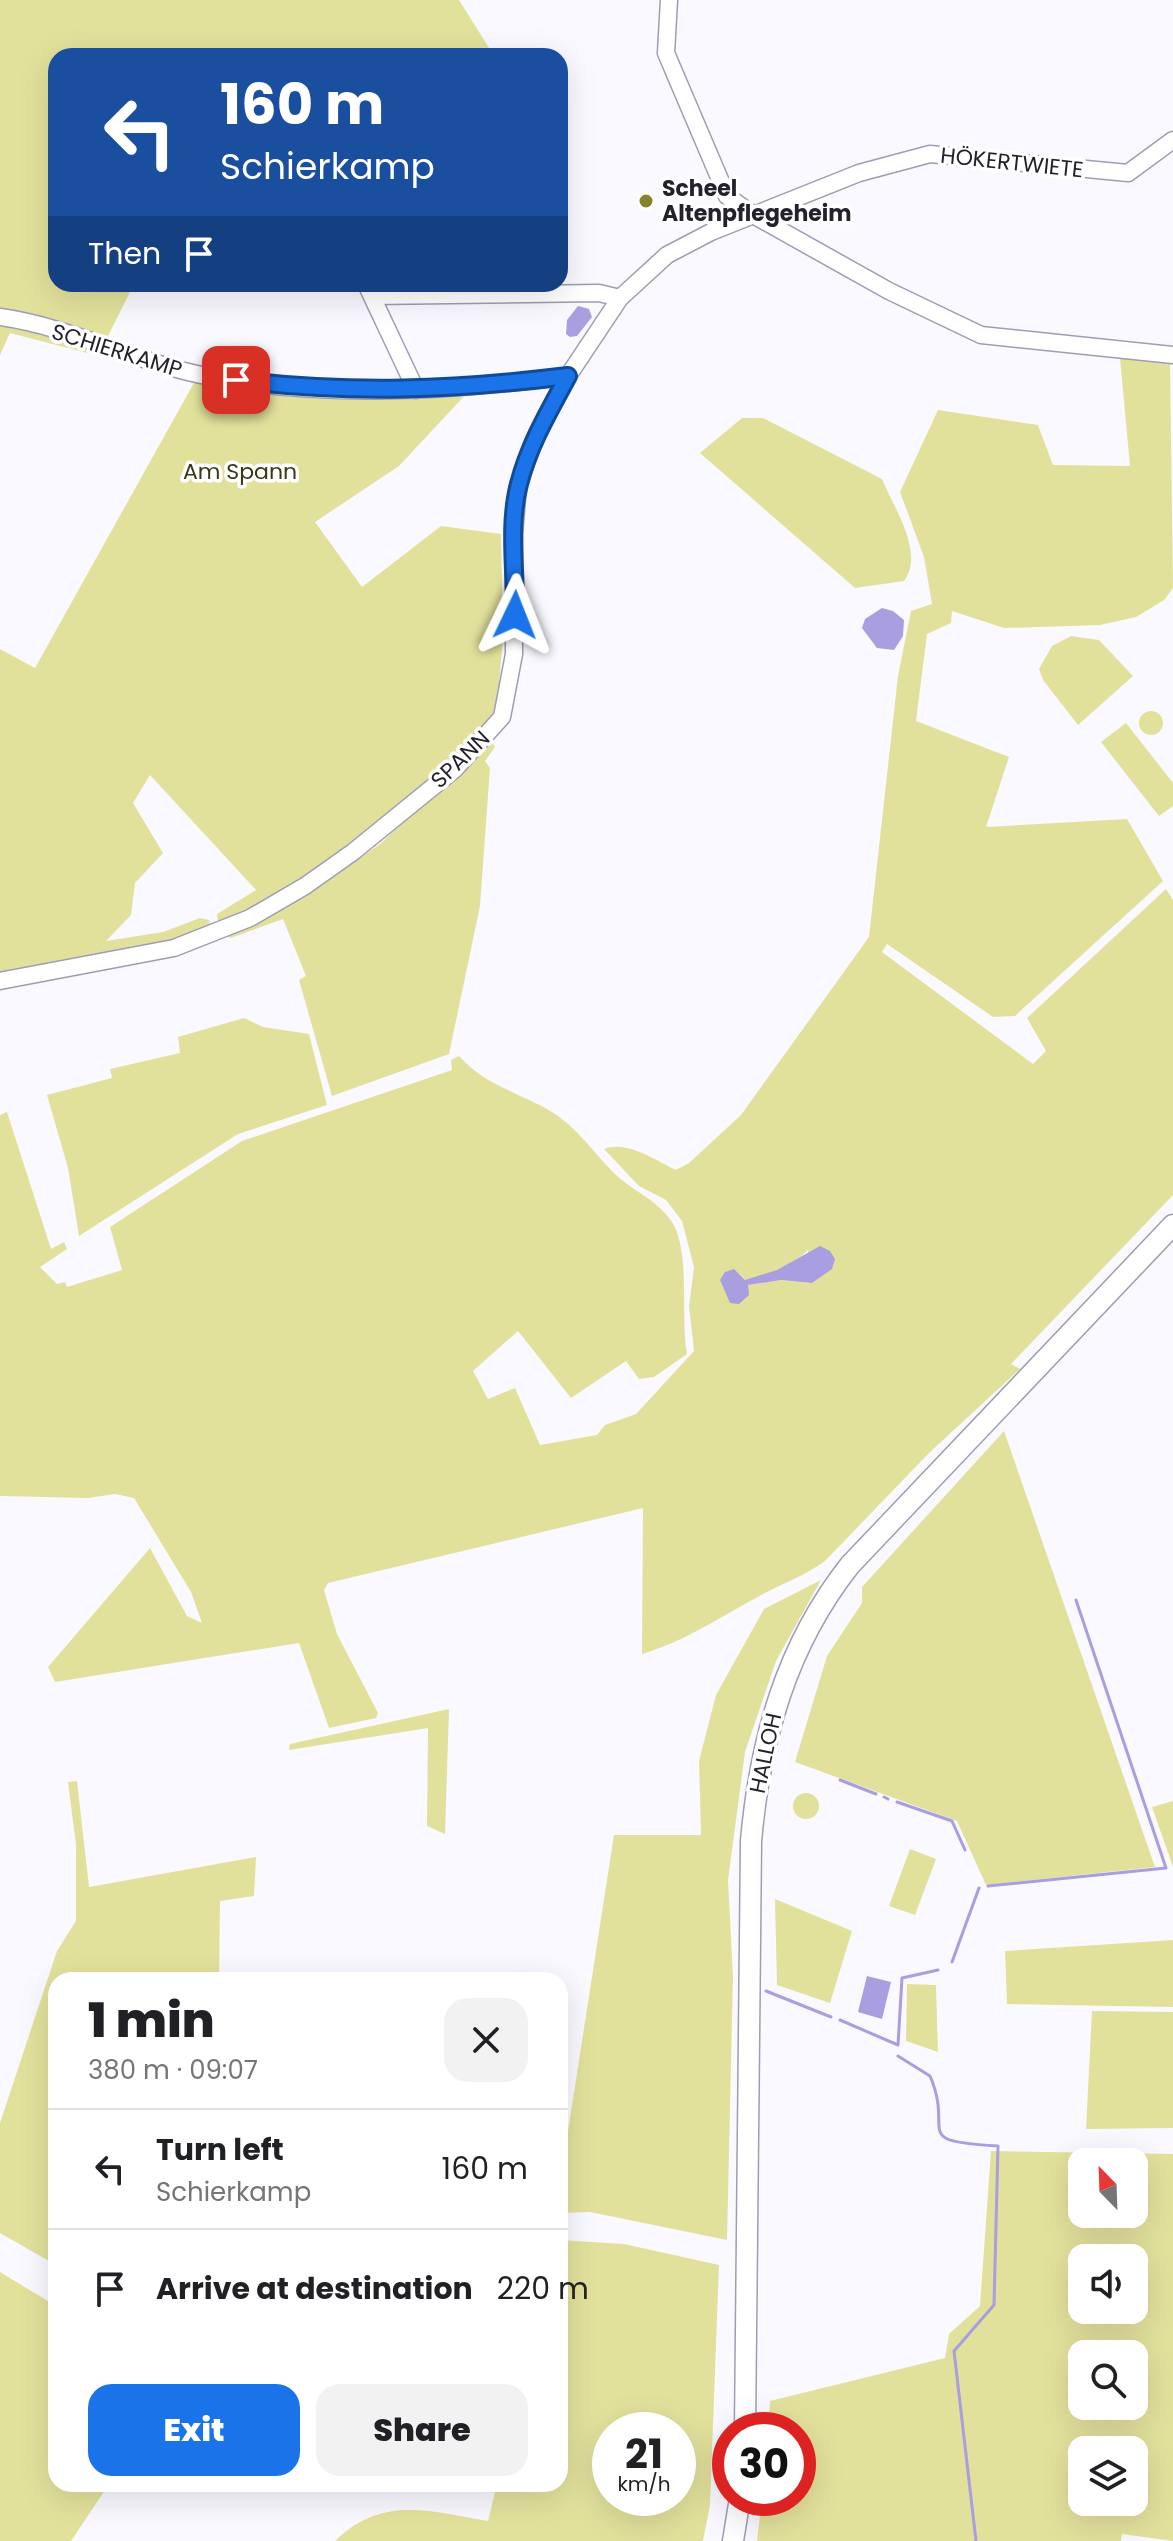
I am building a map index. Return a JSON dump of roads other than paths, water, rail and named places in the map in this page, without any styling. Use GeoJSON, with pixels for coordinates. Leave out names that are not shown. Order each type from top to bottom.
{"type":"FeatureCollection","features":[{"type":"Feature","properties":{"kind":"main road","name":"HALLOH"},"geometry":{"type":"LineString","coordinates":[[745,2412],[751,1841],[758,1772],[777,1699],[809,1626],[850,1565],[1173,1225]]}},
{"type":"Feature","properties":{"kind":"main road"},"geometry":{"type":"LineString","coordinates":[[733,2541],[737,2516]]}},
{"type":"Feature","properties":{"kind":"street"},"geometry":{"type":"LineString","coordinates":[[669,0],[666,53],[727,196],[755,216],[889,291],[981,335],[1173,355]]}},
{"type":"Feature","properties":{"kind":"street","name":"HÖKERTWIETE"},"geometry":{"type":"LineString","coordinates":[[755,216],[859,173],[930,154],[1128,173],[1173,140]]}},
{"type":"Feature","properties":{"kind":"street","name":"SPANN"},"geometry":{"type":"LineString","coordinates":[[0,981],[174,948],[250,918],[353,852],[455,769],[502,717],[514,654],[514,534],[518,486],[534,440],[568,376],[620,298],[667,255],[711,232],[755,216]]}},
{"type":"Feature","properties":{"kind":"street"},"geometry":{"type":"LineString","coordinates":[[370,292],[416,390]]}},
{"type":"Feature","properties":{"kind":"street"},"geometry":{"type":"LineString","coordinates":[[522,292],[599,293],[620,298]]}},
{"type":"Feature","properties":{"kind":"street","name":"SCHIERKAMP"},"geometry":{"type":"LineString","coordinates":[[0,317],[209,377],[323,390],[416,390],[568,376]]}},
{"type":"Feature","properties":{"kind":"waterway"},"geometry":{"type":"LineString","coordinates":[[988,1886],[1166,1868],[1076,1600]]}},
{"type":"Feature","properties":{"kind":"waterway"},"geometry":{"type":"LineString","coordinates":[[840,1780],[876,1794]]}},
{"type":"Feature","properties":{"kind":"waterway"},"geometry":{"type":"LineString","coordinates":[[884,1797],[888,1799]]}},
{"type":"Feature","properties":{"kind":"waterway"},"geometry":{"type":"LineString","coordinates":[[897,1802],[952,1821],[965,1850]]}},
{"type":"Feature","properties":{"kind":"waterway"},"geometry":{"type":"LineString","coordinates":[[952,1962],[979,1888]]}},
{"type":"Feature","properties":{"kind":"waterway"},"geometry":{"type":"LineString","coordinates":[[840,2020],[898,2045],[902,1978],[938,1970]]}},
{"type":"Feature","properties":{"kind":"waterway"},"geometry":{"type":"LineString","coordinates":[[766,1991],[831,2017]]}},
{"type":"Feature","properties":{"kind":"waterway"},"geometry":{"type":"LineString","coordinates":[[898,2056],[930,2076],[944,2137],[970,2144],[998,2146],[994,2305],[954,2351],[976,2541]]}},
{"type":"Feature","properties":{"kind":"place","name":"Scheel Altenpflegeheim"},"geometry":{"type":"Point","coordinates":[646,201]}},
{"type":"Feature","properties":{"kind":"park label","name":"Am Spann"},"geometry":{"type":"Point","coordinates":[240,471]}}]}
